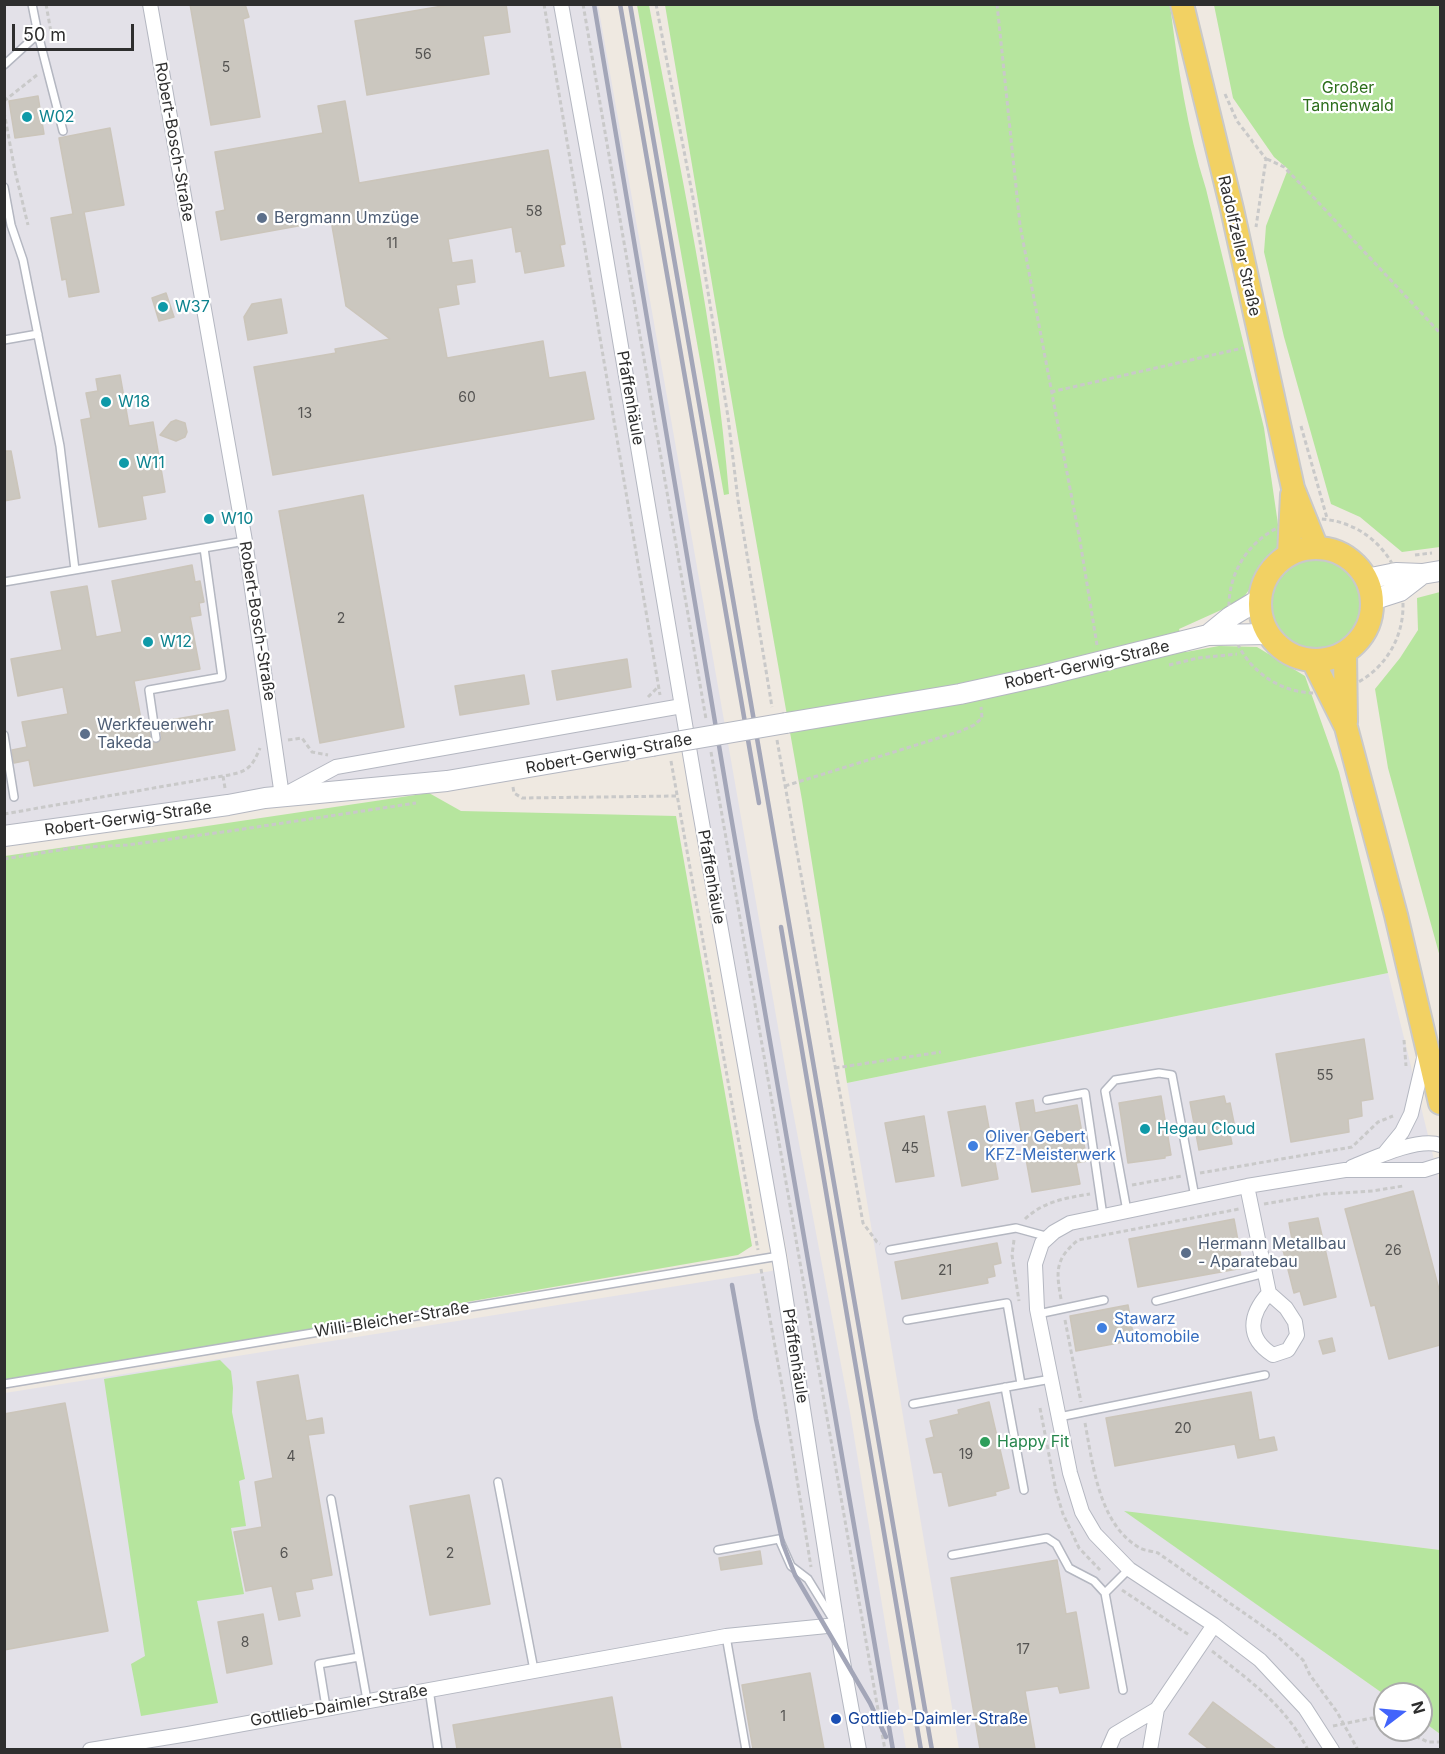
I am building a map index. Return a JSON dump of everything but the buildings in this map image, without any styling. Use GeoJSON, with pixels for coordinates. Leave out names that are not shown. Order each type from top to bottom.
{"type":"FeatureCollection","features":[{"type":"Feature","properties":{"kind":"main road","name":"Radolfzeller Straße"},"geometry":{"type":"LineString","coordinates":[[1182,4],[1232,209],[1293,488]]}},
{"type":"Feature","properties":{"kind":"main road"},"geometry":{"type":"LineString","coordinates":[[1293,488],[1317,548]]}},
{"type":"Feature","properties":{"kind":"main road"},"geometry":{"type":"LineString","coordinates":[[1289,555],[1293,488]]}},
{"type":"Feature","properties":{"kind":"main road"},"geometry":{"type":"LineString","coordinates":[[1317,548],[1329,549],[1346,557],[1360,569],[1369,590],[1372,616],[1366,631],[1345,653],[1330,659],[1313,661],[1296,657],[1280,648],[1268,634],[1261,617],[1260,599],[1265,581],[1275,566],[1289,555],[1317,548]]}},
{"type":"Feature","properties":{"kind":"main road"},"geometry":{"type":"LineString","coordinates":[[1345,653],[1346,727]]}},
{"type":"Feature","properties":{"kind":"main road"},"geometry":{"type":"LineString","coordinates":[[1313,661],[1346,727],[1396,915],[1440,1103]]}},
{"type":"Feature","properties":{"kind":"street","name":"Robert-Bosch-Straße"},"geometry":{"type":"LineString","coordinates":[[150,4],[245,542],[276,742],[282,796]]}},
{"type":"Feature","properties":{"kind":"street","name":"Pfaffenhäule"},"geometry":{"type":"LineString","coordinates":[[561,4],[779,1256],[837,1625],[859,1749]]}},
{"type":"Feature","properties":{"kind":"street"},"geometry":{"type":"LineString","coordinates":[[1369,590],[1431,573]]}},
{"type":"Feature","properties":{"kind":"street","name":"Robert-Gerwig-Straße"},"geometry":{"type":"LineString","coordinates":[[1208,635],[1230,617],[1260,599]]}},
{"type":"Feature","properties":{"kind":"street","name":"Robert-Gerwig-Straße"},"geometry":{"type":"LineString","coordinates":[[4,836],[282,796],[447,782],[652,746],[779,727],[960,694],[1208,635],[1268,634]]}},
{"type":"Feature","properties":{"kind":"street"},"geometry":{"type":"LineString","coordinates":[[282,796],[336,767],[682,706]]}},
{"type":"Feature","properties":{"kind":"street"},"geometry":{"type":"LineString","coordinates":[[1384,1155],[1402,1132],[1408,1119],[1417,1094],[1426,1046]]}},
{"type":"Feature","properties":{"kind":"street"},"geometry":{"type":"LineString","coordinates":[[1345,1170],[1424,1143],[1440,1145]]}},
{"type":"Feature","properties":{"kind":"street"},"geometry":{"type":"LineString","coordinates":[[1332,1749],[1305,1708],[1260,1660],[1214,1625],[1129,1569],[1095,1534],[1082,1512],[1070,1473],[1038,1314],[1035,1264],[1042,1243],[1070,1223],[1247,1186],[1345,1170],[1424,1170],[1440,1165]]}},
{"type":"Feature","properties":{"kind":"street"},"geometry":{"type":"LineString","coordinates":[[1247,1186],[1269,1293]]}},
{"type":"Feature","properties":{"kind":"street","name":"Gottlieb-Daimler-Straße"},"geometry":{"type":"LineString","coordinates":[[90,1749],[188,1734],[326,1707],[726,1636],[837,1625]]}},
{"type":"Feature","properties":{"kind":"street"},"geometry":{"type":"LineString","coordinates":[[1150,1749],[1157,1709],[1214,1625]]}},
{"type":"Feature","properties":{"kind":"street"},"geometry":{"type":"LineString","coordinates":[[1108,1749],[1115,1734],[1157,1709]]}},
{"type":"Feature","properties":{"kind":"lane"},"geometry":{"type":"LineString","coordinates":[[32,4],[63,131]]}},
{"type":"Feature","properties":{"kind":"lane"},"geometry":{"type":"LineString","coordinates":[[4,65],[38,34]]}},
{"type":"Feature","properties":{"kind":"lane"},"geometry":{"type":"LineString","coordinates":[[4,187],[8,226],[23,260],[60,446],[75,570]]}},
{"type":"Feature","properties":{"kind":"lane"},"geometry":{"type":"LineString","coordinates":[[4,340],[38,334]]}},
{"type":"Feature","properties":{"kind":"lane"},"geometry":{"type":"LineString","coordinates":[[4,582],[245,542]]}},
{"type":"Feature","properties":{"kind":"lane"},"geometry":{"type":"LineString","coordinates":[[156,738],[149,690],[222,677],[204,548]]}},
{"type":"Feature","properties":{"kind":"lane"},"geometry":{"type":"LineString","coordinates":[[4,735],[14,797]]}},
{"type":"Feature","properties":{"kind":"lane"},"geometry":{"type":"LineString","coordinates":[[1126,1211],[1105,1091],[1115,1080],[1160,1073],[1172,1075],[1194,1197]]}},
{"type":"Feature","properties":{"kind":"lane"},"geometry":{"type":"LineString","coordinates":[[1047,1100],[1085,1093],[1103,1215]]}},
{"type":"Feature","properties":{"kind":"lane"},"geometry":{"type":"LineString","coordinates":[[890,1250],[1016,1228],[1049,1237]]}},
{"type":"Feature","properties":{"kind":"lane","name":"Willi-Bleicher-Straße"},"geometry":{"type":"LineString","coordinates":[[4,1384],[779,1256]]}},
{"type":"Feature","properties":{"kind":"lane"},"geometry":{"type":"LineString","coordinates":[[1156,1301],[1265,1273]]}},
{"type":"Feature","properties":{"kind":"lane"},"geometry":{"type":"LineString","coordinates":[[1038,1314],[1104,1300]]}},
{"type":"Feature","properties":{"kind":"lane"},"geometry":{"type":"LineString","coordinates":[[908,1320],[1007,1303],[1021,1384]]}},
{"type":"Feature","properties":{"kind":"lane"},"geometry":{"type":"LineString","coordinates":[[1059,1417],[1265,1375]]}},
{"type":"Feature","properties":{"kind":"lane"},"geometry":{"type":"LineString","coordinates":[[913,1404],[1051,1379]]}},
{"type":"Feature","properties":{"kind":"lane"},"geometry":{"type":"LineString","coordinates":[[1005,1387],[1024,1490]]}},
{"type":"Feature","properties":{"kind":"lane"},"geometry":{"type":"LineString","coordinates":[[498,1482],[534,1670]]}},
{"type":"Feature","properties":{"kind":"lane"},"geometry":{"type":"LineString","coordinates":[[331,1499],[367,1700]]}},
{"type":"Feature","properties":{"kind":"lane"},"geometry":{"type":"LineString","coordinates":[[952,1555],[1047,1538],[1056,1544],[1069,1568],[1094,1581],[1105,1593],[1123,1690]]}},
{"type":"Feature","properties":{"kind":"lane"},"geometry":{"type":"LineString","coordinates":[[718,1550],[779,1539],[791,1566],[808,1579],[837,1625]]}},
{"type":"Feature","properties":{"kind":"lane"},"geometry":{"type":"LineString","coordinates":[[1105,1593],[1129,1569]]}},
{"type":"Feature","properties":{"kind":"lane"},"geometry":{"type":"LineString","coordinates":[[726,1636],[746,1749]]}},
{"type":"Feature","properties":{"kind":"lane"},"geometry":{"type":"LineString","coordinates":[[326,1707],[319,1664],[359,1657]]}},
{"type":"Feature","properties":{"kind":"lane"},"geometry":{"type":"LineString","coordinates":[[429,1689],[438,1749]]}},
{"type":"Feature","properties":{"kind":"path"},"geometry":{"type":"LineString","coordinates":[[544,4],[658,687]]}},
{"type":"Feature","properties":{"kind":"path"},"geometry":{"type":"LineString","coordinates":[[583,4],[706,724]]}},
{"type":"Feature","properties":{"kind":"path"},"geometry":{"type":"LineString","coordinates":[[656,4],[693,198],[728,417],[738,500],[779,727],[785,786],[863,1223],[877,1242],[890,1250]]}},
{"type":"Feature","properties":{"kind":"path"},"geometry":{"type":"LineString","coordinates":[[997,4],[1020,225],[1080,541],[1093,626]]}},
{"type":"Feature","properties":{"kind":"path"},"geometry":{"type":"LineString","coordinates":[[1224,92],[1237,121],[1266,159],[1284,167],[1440,333]]}},
{"type":"Feature","properties":{"kind":"path"},"geometry":{"type":"LineString","coordinates":[[4,112],[28,225]]}},
{"type":"Feature","properties":{"kind":"path"},"geometry":{"type":"LineString","coordinates":[[1256,231],[1266,159]]}},
{"type":"Feature","properties":{"kind":"path"},"geometry":{"type":"LineString","coordinates":[[1051,392],[1261,344]]}},
{"type":"Feature","properties":{"kind":"path"},"geometry":{"type":"LineString","coordinates":[[1298,417],[1328,519],[1351,525],[1371,537],[1392,558],[1405,620],[1395,643],[1381,664],[1364,681]]}},
{"type":"Feature","properties":{"kind":"path"},"geometry":{"type":"LineString","coordinates":[[785,786],[961,731],[982,718],[981,707]]}},
{"type":"Feature","properties":{"kind":"path"},"geometry":{"type":"LineString","coordinates":[[711,748],[885,1749]]}},
{"type":"Feature","properties":{"kind":"path"},"geometry":{"type":"LineString","coordinates":[[4,814],[224,776]]}},
{"type":"Feature","properties":{"kind":"path"},"geometry":{"type":"LineString","coordinates":[[513,787],[514,793],[522,798],[697,795]]}},
{"type":"Feature","properties":{"kind":"path"},"geometry":{"type":"LineString","coordinates":[[677,796],[783,1391],[814,1589]]}},
{"type":"Feature","properties":{"kind":"path"},"geometry":{"type":"LineString","coordinates":[[4,859],[72,848],[127,845],[419,803]]}},
{"type":"Feature","properties":{"kind":"path"},"geometry":{"type":"LineString","coordinates":[[1404,1040],[1406,1069]]}},
{"type":"Feature","properties":{"kind":"path"},"geometry":{"type":"LineString","coordinates":[[835,1068],[941,1052]]}},
{"type":"Feature","properties":{"kind":"path"},"geometry":{"type":"LineString","coordinates":[[1358,1142],[1378,1122],[1395,1115],[1408,1119]]}},
{"type":"Feature","properties":{"kind":"path"},"geometry":{"type":"LineString","coordinates":[[1320,1731],[1343,1722],[1373,1718]]}},
{"type":"Feature","properties":{"kind":"shaded area"},"geometry":{"type":"Polygon","coordinates":[[[5,5],[598,5],[791,1101],[850,1412],[906,1749],[5,1749],[5,1393],[790,1268],[686,731],[447,781],[5,842],[5,5]]]}},
{"type":"Feature","properties":{"kind":"shaded area"},"geometry":{"type":"Polygon","coordinates":[[[1388,973],[1440,1184],[1440,1550],[1126,1512],[1373,1687],[1373,1742],[1433,1742],[1433,1729],[1440,1734],[1440,1749],[959,1749],[847,1083],[1388,973]]]}},
{"type":"Feature","properties":{"kind":"green space"},"geometry":{"type":"Polygon","coordinates":[[[637,5],[649,5],[706,309],[729,494],[724,495],[637,5]]]}},
{"type":"Feature","properties":{"kind":"green space"},"geometry":{"type":"Polygon","coordinates":[[[665,5],[1170,5],[1188,121],[1264,428],[1281,545],[1241,601],[1179,629],[1186,652],[1219,646],[1257,647],[1305,676],[1339,772],[1388,973],[847,1083],[802,800],[665,5]]]}},
{"type":"Feature","properties":{"kind":"green space","name":"Großer Tannenwald"},"geometry":{"type":"Polygon","coordinates":[[[1214,5],[1440,5],[1440,547],[1402,552],[1360,517],[1331,504],[1284,337],[1264,252],[1266,226],[1288,169],[1274,157],[1233,98],[1214,5]]]}},
{"type":"Feature","properties":{"kind":"green space"},"geometry":{"type":"Polygon","coordinates":[[[1313,554],[1341,562],[1355,576],[1363,604],[1355,632],[1341,646],[1313,654],[1285,646],[1271,632],[1263,604],[1271,576],[1285,562],[1313,554]]]}},
{"type":"Feature","properties":{"kind":"green space"},"geometry":{"type":"Polygon","coordinates":[[[1440,592],[1440,957],[1388,768],[1375,689],[1400,658],[1418,630],[1417,598],[1440,592]]]}},
{"type":"Feature","properties":{"kind":"green space"},"geometry":{"type":"Polygon","coordinates":[[[429,793],[461,811],[676,816],[752,1246],[738,1255],[5,1382],[5,856],[429,793]]]}},
{"type":"Feature","properties":{"kind":"green space"},"geometry":{"type":"Polygon","coordinates":[[[220,1360],[231,1371],[232,1412],[245,1479],[239,1481],[246,1526],[231,1528],[244,1594],[197,1601],[218,1703],[141,1716],[131,1664],[145,1656],[104,1379],[220,1360]]]}},
{"type":"Feature","properties":{"kind":"green space"},"geometry":{"type":"Polygon","coordinates":[[[1124,1511],[1440,1550],[1440,1734],[1433,1729],[1433,1682],[1373,1682],[1373,1687],[1124,1511]]]}},
{"type":"Feature","properties":{"kind":"railway"},"geometry":{"type":"LineString","coordinates":[[594,4],[729,805],[893,1750]]}},
{"type":"Feature","properties":{"kind":"railway"},"geometry":{"type":"LineString","coordinates":[[620,4],[759,803]]}},
{"type":"Feature","properties":{"kind":"railway"},"geometry":{"type":"LineString","coordinates":[[630,4],[932,1750]]}},
{"type":"Feature","properties":{"kind":"railway"},"geometry":{"type":"LineString","coordinates":[[781,927],[921,1750]]}},
{"type":"Feature","properties":{"kind":"railway"},"geometry":{"type":"LineString","coordinates":[[732,1285],[756,1419],[783,1544],[795,1575],[870,1703],[886,1737]]}},
{"type":"Feature","properties":{"kind":"place","name":"W02"},"geometry":{"type":"Point","coordinates":[27,117]}},
{"type":"Feature","properties":{"kind":"place","name":"Bergmann Umzüge"},"geometry":{"type":"Point","coordinates":[262,218]}},
{"type":"Feature","properties":{"kind":"place","name":"W37"},"geometry":{"type":"Point","coordinates":[163,307]}},
{"type":"Feature","properties":{"kind":"place","name":"W18"},"geometry":{"type":"Point","coordinates":[106,402]}},
{"type":"Feature","properties":{"kind":"place","name":"W11"},"geometry":{"type":"Point","coordinates":[124,463]}},
{"type":"Feature","properties":{"kind":"place","name":"W10"},"geometry":{"type":"Point","coordinates":[209,519]}},
{"type":"Feature","properties":{"kind":"place","name":"W12"},"geometry":{"type":"Point","coordinates":[148,642]}},
{"type":"Feature","properties":{"kind":"place","name":"Werkfeuerwehr Takeda"},"geometry":{"type":"Point","coordinates":[85,734]}},
{"type":"Feature","properties":{"kind":"place","name":"Hegau Cloud"},"geometry":{"type":"Point","coordinates":[1145,1129]}},
{"type":"Feature","properties":{"kind":"place","name":"Oliver Gebert KFZ-Meisterwerk"},"geometry":{"type":"Point","coordinates":[973,1146]}},
{"type":"Feature","properties":{"kind":"place","name":"Hermann Metallbau - Aparatebau"},"geometry":{"type":"Point","coordinates":[1186,1253]}},
{"type":"Feature","properties":{"kind":"place","name":"Stawarz Automobile"},"geometry":{"type":"Point","coordinates":[1102,1328]}},
{"type":"Feature","properties":{"kind":"place","name":"Happy Fit"},"geometry":{"type":"Point","coordinates":[985,1442]}},
{"type":"Feature","properties":{"kind":"place","name":"Gottlieb-Daimler-Straße"},"geometry":{"type":"Point","coordinates":[836,1719]}}]}
